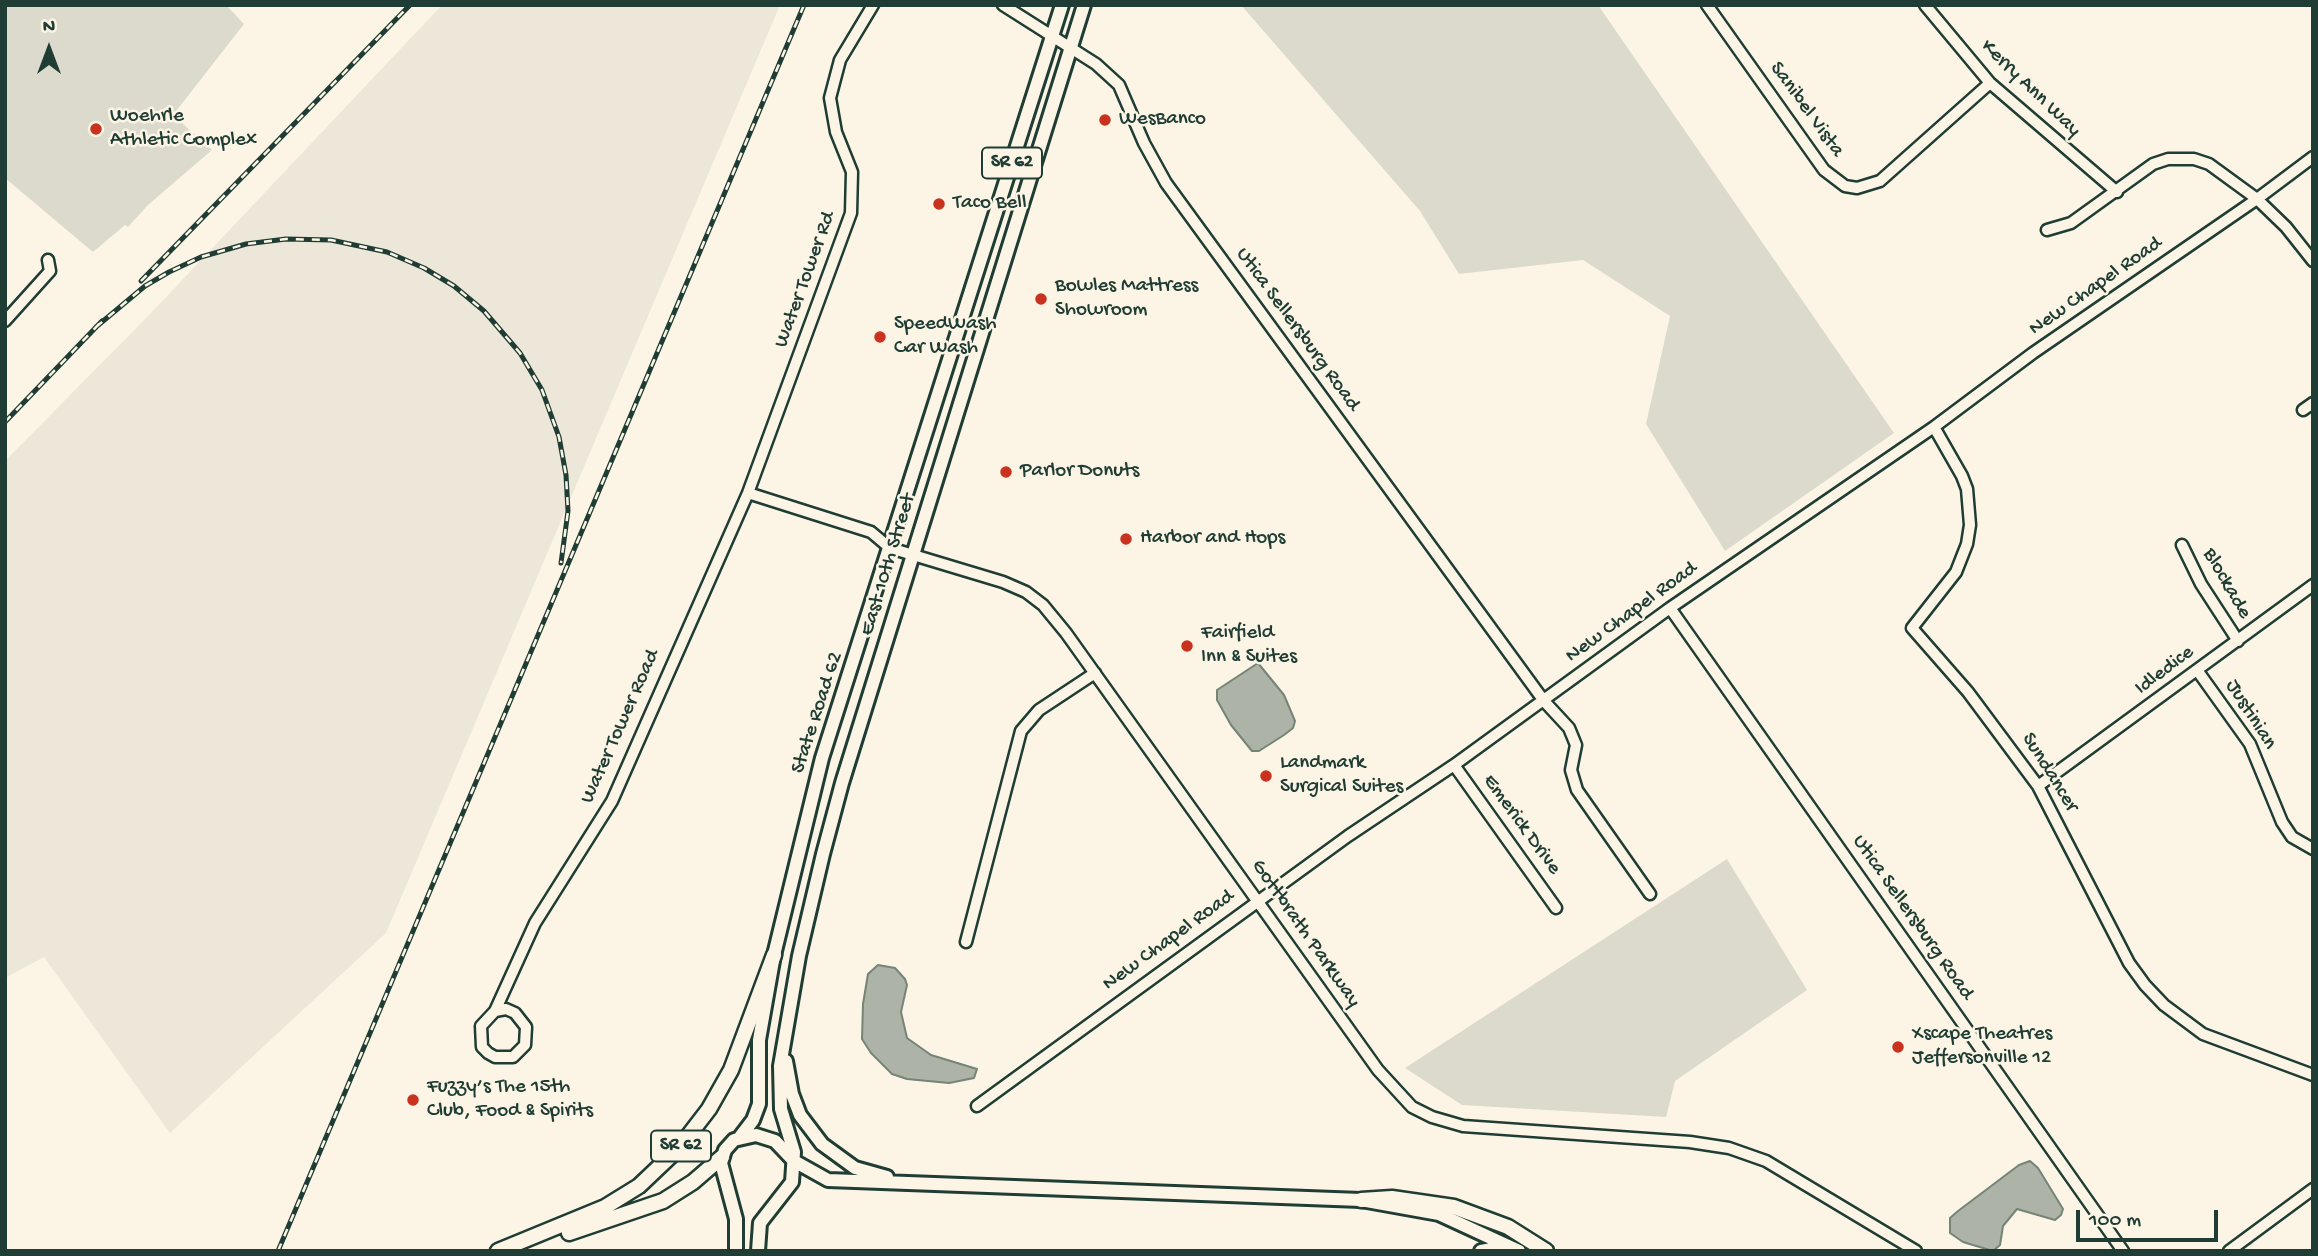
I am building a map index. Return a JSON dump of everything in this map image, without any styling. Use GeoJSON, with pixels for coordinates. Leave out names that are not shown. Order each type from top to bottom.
{"type":"FeatureCollection","features":[{"type":"Feature","properties":{"kind":"highway","name":"SR 62"},"geometry":{"type":"LineString","coordinates":[[499,1251],[605,1207],[639,1186],[679,1148],[709,1110],[732,1070],[774,955]]}},
{"type":"Feature","properties":{"kind":"highway"},"geometry":{"type":"LineString","coordinates":[[499,1251],[649,1207],[692,1182],[722,1157]]}},
{"type":"Feature","properties":{"kind":"highway"},"geometry":{"type":"LineString","coordinates":[[1361,1200],[1392,1198],[1454,1207],[1508,1227],[1546,1251]]}},
{"type":"Feature","properties":{"kind":"main road","name":"State Road 62"},"geometry":{"type":"LineString","coordinates":[[774,955],[822,758],[1062,5]]}},
{"type":"Feature","properties":{"kind":"main road","name":"East 10th Street"},"geometry":{"type":"LineString","coordinates":[[794,1161],[779,1098],[784,1036],[810,908],[838,795],[1084,5]]}},
{"type":"Feature","properties":{"kind":"main road"},"geometry":{"type":"LineString","coordinates":[[736,1251],[736,1219],[722,1172],[722,1157],[729,1144],[740,1137],[753,1120],[759,1104],[759,1040],[774,955]]}},
{"type":"Feature","properties":{"kind":"main road"},"geometry":{"type":"LineString","coordinates":[[784,1036],[792,1094],[809,1130],[841,1160],[897,1181]]}},
{"type":"Feature","properties":{"kind":"main road"},"geometry":{"type":"LineString","coordinates":[[740,1137],[769,1138],[780,1144],[794,1161],[828,1180],[1361,1200],[1439,1214],[1514,1248]]}},
{"type":"Feature","properties":{"kind":"main road","name":"SR 62"},"geometry":{"type":"LineString","coordinates":[[758,1251],[760,1223],[792,1182],[794,1161]]}},
{"type":"Feature","properties":{"kind":"main road"},"geometry":{"type":"LineString","coordinates":[[1481,1251],[1495,1246],[1514,1248]]}},
{"type":"Feature","properties":{"kind":"street","name":"Water Tower Rd"},"geometry":{"type":"LineString","coordinates":[[764,450],[851,213],[852,172],[836,132],[830,97],[840,60],[873,5]]}},
{"type":"Feature","properties":{"kind":"street","name":"Utica Sellersburg Road"},"geometry":{"type":"LineString","coordinates":[[1003,5],[1096,64],[1119,85],[1144,143],[1166,183],[1544,701],[1574,736],[1571,770],[1577,790],[1650,894]]}},
{"type":"Feature","properties":{"kind":"street","name":"Sanibel Vista"},"geometry":{"type":"LineString","coordinates":[[1707,5],[1824,170],[1845,186],[1857,188],[1880,181],[1990,83]]}},
{"type":"Feature","properties":{"kind":"street","name":"Kerry Ann Way"},"geometry":{"type":"LineString","coordinates":[[1925,5],[1990,83],[2117,191]]}},
{"type":"Feature","properties":{"kind":"street","name":"New Chapel Road"},"geometry":{"type":"LineString","coordinates":[[977,1106],[1258,900],[1454,765],[1670,608],[1934,427],[2034,353],[2257,199],[2313,157]]}},
{"type":"Feature","properties":{"kind":"street"},"geometry":{"type":"LineString","coordinates":[[2047,230],[2071,223],[2153,164],[2182,159],[2209,164],[2257,199],[2286,227],[2313,261]]}},
{"type":"Feature","properties":{"kind":"street"},"geometry":{"type":"LineString","coordinates":[[5,321],[50,271],[48,260]]}},
{"type":"Feature","properties":{"kind":"street"},"geometry":{"type":"LineString","coordinates":[[2303,410],[2313,403]]}},
{"type":"Feature","properties":{"kind":"street","name":"Sundancer"},"geometry":{"type":"LineString","coordinates":[[1934,427],[1967,489],[1970,525],[1963,558],[1956,572],[1912,628],[1976,702],[2038,786],[2129,963],[2164,1005],[2185,1023],[2215,1040],[2313,1075]]}},
{"type":"Feature","properties":{"kind":"street","name":"Water Tower Road"},"geometry":{"type":"LineString","coordinates":[[495,1011],[506,1009],[516,1013],[526,1027],[525,1045],[513,1057],[495,1057],[482,1047],[481,1026],[495,1011],[535,923],[621,782],[748,493],[764,450]]}},
{"type":"Feature","properties":{"kind":"street","name":"Gottbrath Parkway"},"geometry":{"type":"LineString","coordinates":[[748,493],[871,532],[890,548],[1026,592],[1051,614],[1378,1070],[1412,1107],[1432,1117],[1463,1126],[1690,1142],[1729,1148],[1766,1161],[1916,1251]]}},
{"type":"Feature","properties":{"kind":"street","name":"Blockade"},"geometry":{"type":"LineString","coordinates":[[2182,545],[2201,584],[2238,641]]}},
{"type":"Feature","properties":{"kind":"street","name":"Idledice"},"geometry":{"type":"LineString","coordinates":[[2038,786],[2313,585]]}},
{"type":"Feature","properties":{"kind":"street","name":"Utica Sellersburg Road"},"geometry":{"type":"LineString","coordinates":[[1670,608],[2123,1251]]}},
{"type":"Feature","properties":{"kind":"street","name":"Justinian"},"geometry":{"type":"LineString","coordinates":[[2197,670],[2250,744],[2282,822],[2292,836],[2313,849]]}},
{"type":"Feature","properties":{"kind":"street"},"geometry":{"type":"LineString","coordinates":[[966,942],[1021,731],[1039,710],[1095,673]]}},
{"type":"Feature","properties":{"kind":"street","name":"Emerick Drive"},"geometry":{"type":"LineString","coordinates":[[1454,765],[1556,908]]}},
{"type":"Feature","properties":{"kind":"street"},"geometry":{"type":"LineString","coordinates":[[2229,1251],[2313,1189]]}},
{"type":"Feature","properties":{"kind":"shaded area","name":"Woehrle Athletic Complex"},"geometry":{"type":"Polygon","coordinates":[[[5,5],[226,5],[244,24],[173,115],[212,150],[148,205],[128,227],[125,225],[93,252],[5,178],[5,5]]]}},
{"type":"Feature","properties":{"kind":"shaded area"},"geometry":{"type":"Polygon","coordinates":[[[442,5],[780,5],[386,933],[170,1133],[44,957],[5,978],[5,461],[152,312],[442,5]]]}},
{"type":"Feature","properties":{"kind":"shaded area"},"geometry":{"type":"Polygon","coordinates":[[[1241,5],[1598,5],[1894,433],[1725,551],[1646,424],[1670,316],[1583,260],[1459,274],[1420,211],[1241,5]]]}},
{"type":"Feature","properties":{"kind":"shaded area"},"geometry":{"type":"Polygon","coordinates":[[[1258,663],[1284,695],[1295,721],[1293,728],[1284,735],[1259,751],[1252,751],[1231,725],[1217,700],[1217,690],[1258,663]]]}},
{"type":"Feature","properties":{"kind":"shaded area"},"geometry":{"type":"Polygon","coordinates":[[[1727,859],[1807,990],[1675,1081],[1666,1117],[1462,1105],[1405,1068],[1727,859]]]}},
{"type":"Feature","properties":{"kind":"shaded area"},"geometry":{"type":"Polygon","coordinates":[[[878,965],[895,968],[905,979],[907,985],[901,1012],[907,1038],[931,1055],[977,1069],[974,1078],[949,1083],[907,1079],[892,1074],[871,1053],[862,1039],[863,1004],[868,974],[878,965]]]}},
{"type":"Feature","properties":{"kind":"shaded area"},"geometry":{"type":"Polygon","coordinates":[[[2030,1161],[2038,1168],[2063,1209],[2061,1215],[2055,1220],[2017,1209],[2003,1226],[2000,1245],[1993,1251],[1963,1242],[1950,1233],[1950,1218],[2019,1165],[2030,1161]]]}},
{"type":"Feature","properties":{"kind":"railway"},"geometry":{"type":"LineString","coordinates":[[141,281],[410,5]]}},
{"type":"Feature","properties":{"kind":"railway"},"geometry":{"type":"LineString","coordinates":[[278,1251],[804,5]]}},
{"type":"Feature","properties":{"kind":"railway"},"geometry":{"type":"LineString","coordinates":[[96,327],[145,286],[169,272],[201,257],[246,244],[286,239],[331,240],[387,252],[424,268],[454,286],[484,311],[520,353],[542,390],[559,437],[566,475],[568,511],[561,563]]}},
{"type":"Feature","properties":{"kind":"railway"},"geometry":{"type":"LineString","coordinates":[[5,422],[102,321]]}},
{"type":"Feature","properties":{"kind":"place","name":"WesBanco"},"geometry":{"type":"Point","coordinates":[1105,120]}},
{"type":"Feature","properties":{"kind":"place","name":"Woehrle Athletic Complex"},"geometry":{"type":"Point","coordinates":[96,129]}},
{"type":"Feature","properties":{"kind":"place","name":"Taco Bell"},"geometry":{"type":"Point","coordinates":[939,204]}},
{"type":"Feature","properties":{"kind":"place","name":"Bowles Mattress Showroom"},"geometry":{"type":"Point","coordinates":[1041,299]}},
{"type":"Feature","properties":{"kind":"place","name":"SpeedWash Car Wash"},"geometry":{"type":"Point","coordinates":[880,337]}},
{"type":"Feature","properties":{"kind":"place","name":"Parlor Donuts"},"geometry":{"type":"Point","coordinates":[1006,472]}},
{"type":"Feature","properties":{"kind":"place","name":"Harbor and Hops"},"geometry":{"type":"Point","coordinates":[1126,539]}},
{"type":"Feature","properties":{"kind":"place","name":"Fairfield Inn & Suites"},"geometry":{"type":"Point","coordinates":[1187,646]}},
{"type":"Feature","properties":{"kind":"place","name":"Landmark Surgical Suites"},"geometry":{"type":"Point","coordinates":[1266,776]}},
{"type":"Feature","properties":{"kind":"place","name":"Xscape Theatres Jeffersonville 12"},"geometry":{"type":"Point","coordinates":[1898,1047]}},
{"type":"Feature","properties":{"kind":"place","name":"Fuzzy’s The 15th Club, Food & Spirits"},"geometry":{"type":"Point","coordinates":[413,1100]}}]}
